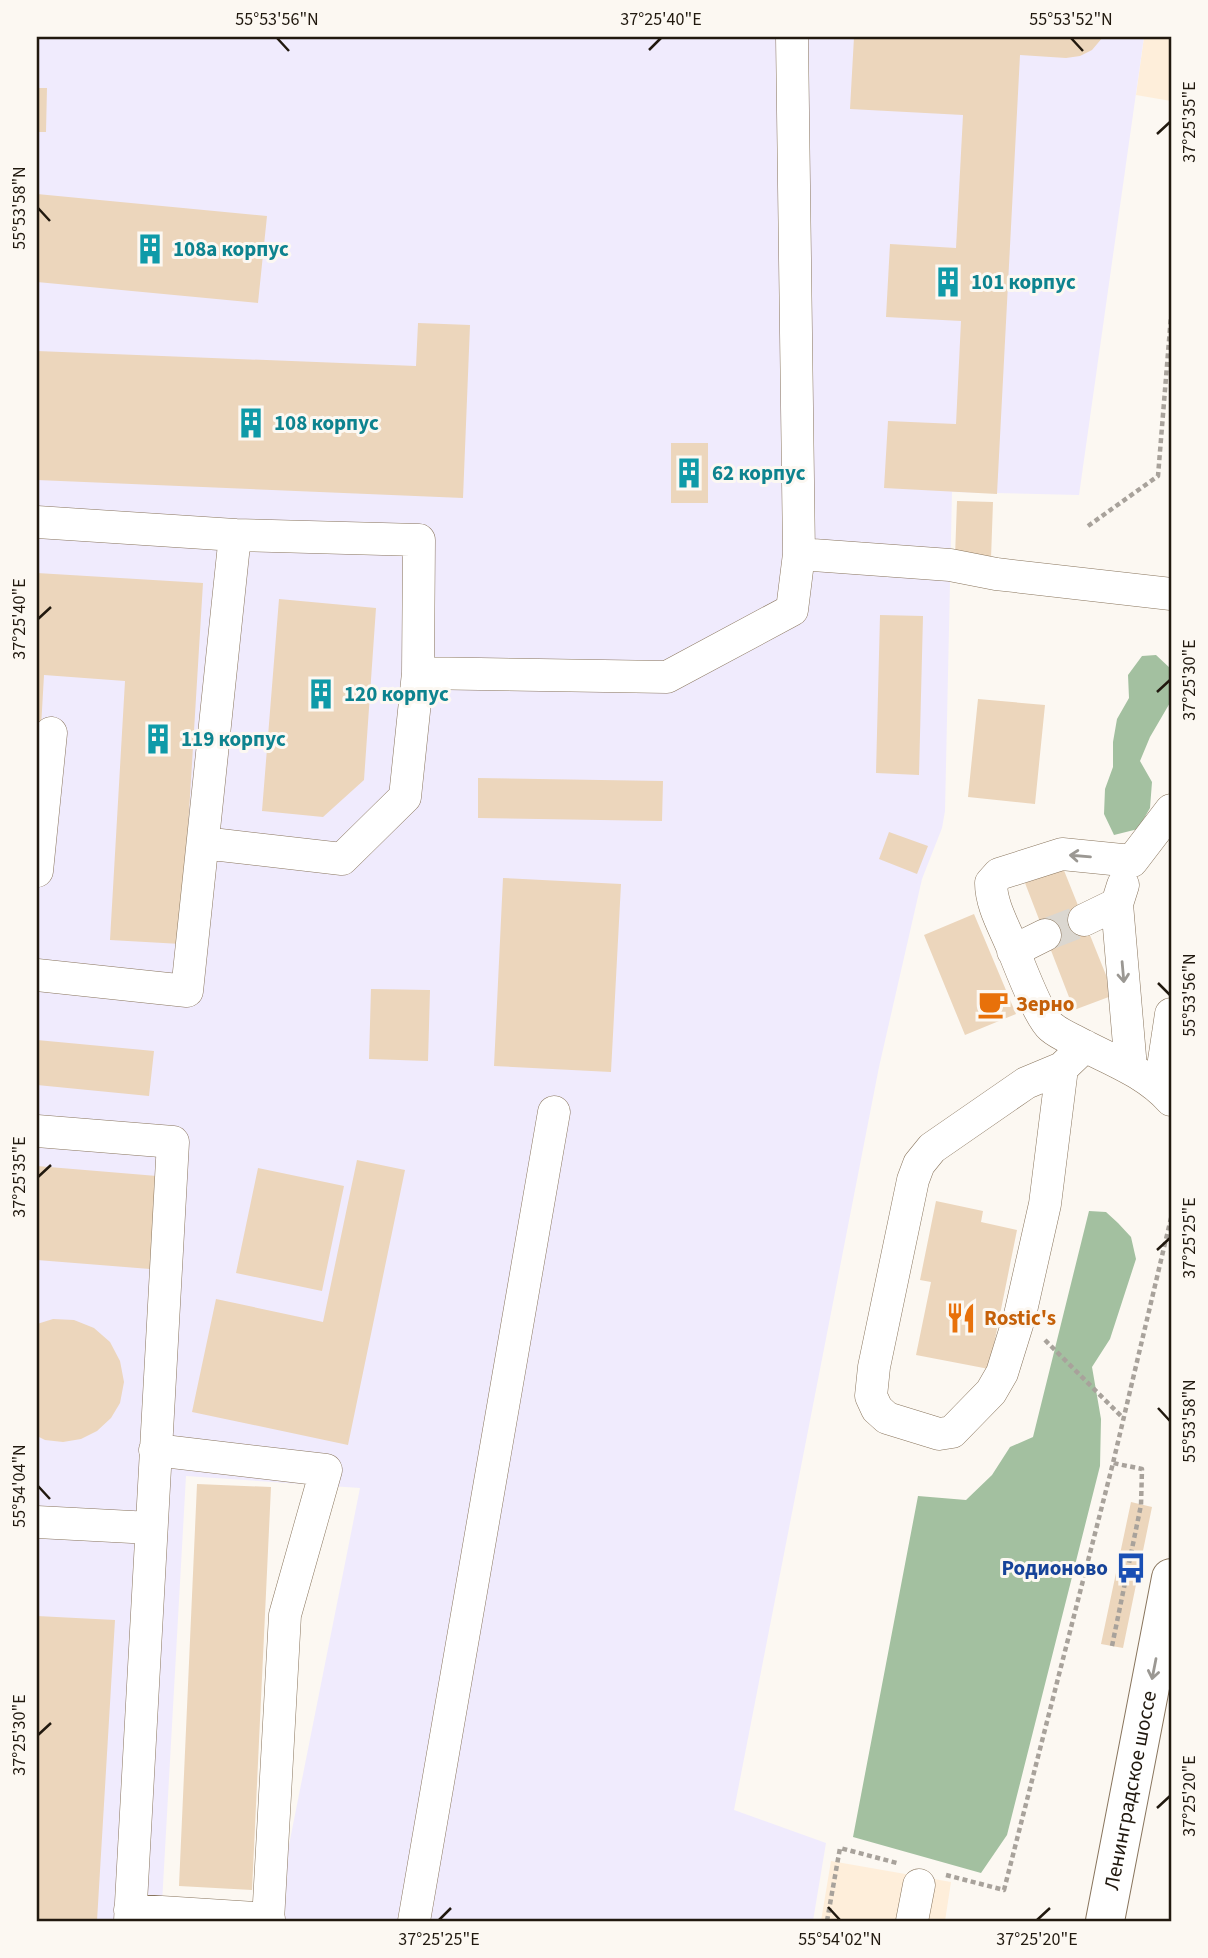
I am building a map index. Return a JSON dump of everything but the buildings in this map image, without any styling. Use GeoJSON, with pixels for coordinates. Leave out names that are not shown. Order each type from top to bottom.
{"type":"FeatureCollection","features":[{"type":"Feature","properties":{"kind":"highway","name":"Ленинградское шоссе"},"geometry":{"type":"LineString","coordinates":[[1105,1921],[1171,1577]]}},
{"type":"Feature","properties":{"kind":"lane"},"geometry":{"type":"LineString","coordinates":[[418,673],[667,677],[792,610],[799,554],[792,37]]}},
{"type":"Feature","properties":{"kind":"lane"},"geometry":{"type":"LineString","coordinates":[[37,522],[235,535],[419,540],[418,673],[405,797],[342,859],[203,843]]}},
{"type":"Feature","properties":{"kind":"lane"},"geometry":{"type":"LineString","coordinates":[[37,975],[187,991],[235,535]]}},
{"type":"Feature","properties":{"kind":"lane"},"geometry":{"type":"LineString","coordinates":[[799,554],[950,565],[1171,594]]}},
{"type":"Feature","properties":{"kind":"lane"},"geometry":{"type":"LineString","coordinates":[[37,871],[51,733]]}},
{"type":"Feature","properties":{"kind":"lane"},"geometry":{"type":"LineString","coordinates":[[1130,1068],[1117,904],[1132,861],[1171,810]]}},
{"type":"Feature","properties":{"kind":"lane"},"geometry":{"type":"LineString","coordinates":[[1132,861],[1062,854],[999,874],[991,883],[991,894],[1013,951],[1050,1026],[1130,1068],[1166,1093]]}},
{"type":"Feature","properties":{"kind":"lane"},"geometry":{"type":"LineString","coordinates":[[1084,920],[1117,904]]}},
{"type":"Feature","properties":{"kind":"lane"},"geometry":{"type":"LineString","coordinates":[[1013,951],[1045,935]]}},
{"type":"Feature","properties":{"kind":"lane"},"geometry":{"type":"LineString","coordinates":[[1166,1093],[1171,1014]]}},
{"type":"Feature","properties":{"kind":"lane"},"geometry":{"type":"LineString","coordinates":[[1062,1068],[1045,1204],[1020,1315],[1002,1373],[991,1392],[951,1432],[939,1434],[887,1418],[877,1409],[871,1396],[874,1367],[919,1164],[932,1148],[1026,1083],[1062,1068],[1085,1046]]}},
{"type":"Feature","properties":{"kind":"lane"},"geometry":{"type":"LineString","coordinates":[[414,1921],[554,1112]]}},
{"type":"Feature","properties":{"kind":"lane"},"geometry":{"type":"LineString","coordinates":[[37,1132],[173,1142],[155,1450],[130,1916],[268,1920],[285,1615],[326,1470],[155,1450]]}},
{"type":"Feature","properties":{"kind":"lane"},"geometry":{"type":"LineString","coordinates":[[37,1522],[151,1528]]}},
{"type":"Feature","properties":{"kind":"lane"},"geometry":{"type":"LineString","coordinates":[[912,1921],[921,1874]]}},
{"type":"Feature","properties":{"kind":"path"},"geometry":{"type":"LineString","coordinates":[[1088,526],[1158,476],[1171,316]]}},
{"type":"Feature","properties":{"kind":"path"},"geometry":{"type":"LineString","coordinates":[[827,1921],[840,1848],[921,1874],[1004,1890],[1113,1463],[1171,1218]]}},
{"type":"Feature","properties":{"kind":"path"},"geometry":{"type":"LineString","coordinates":[[1020,1315],[1123,1419]]}},
{"type":"Feature","properties":{"kind":"path"},"geometry":{"type":"LineString","coordinates":[[1112,1646],[1141,1505],[1142,1469],[1113,1463]]}},
{"type":"Feature","properties":{"kind":"shaded area"},"geometry":{"type":"Polygon","coordinates":[[[37,37],[1144,37],[1079,495],[952,492],[945,811],[942,828],[922,879],[879,1067],[734,1810],[826,1843],[813,1921],[277,1921],[278,1900],[360,1488],[186,1476],[161,1921],[37,1921],[37,37]]]}},
{"type":"Feature","properties":{"kind":"shaded area"},"geometry":{"type":"Polygon","coordinates":[[[1144,37],[1171,37],[1171,101],[1136,95],[1144,37]]]}},
{"type":"Feature","properties":{"kind":"shaded area"},"geometry":{"type":"Polygon","coordinates":[[[831,1861],[951,1882],[945,1921],[821,1921],[831,1861]]]}},
{"type":"Feature","properties":{"kind":"green space"},"geometry":{"type":"Polygon","coordinates":[[[1156,655],[1171,669],[1171,701],[1150,737],[1140,761],[1152,782],[1150,808],[1138,829],[1114,835],[1104,814],[1105,789],[1113,767],[1117,719],[1129,698],[1128,675],[1142,656],[1156,655]]]}},
{"type":"Feature","properties":{"kind":"green space"},"geometry":{"type":"Polygon","coordinates":[[[1089,1211],[1106,1212],[1118,1223],[1131,1237],[1136,1259],[1110,1339],[1092,1367],[1101,1419],[1100,1466],[1007,1835],[981,1873],[853,1837],[918,1496],[966,1500],[992,1475],[1010,1447],[1033,1437],[1089,1211]]]}},
{"type":"Feature","properties":{"kind":"tunnel"},"geometry":{"type":"LineString","coordinates":[[1045,935],[1084,920]]}},
{"type":"Feature","properties":{"kind":"place","name":"108а корпус"},"geometry":{"type":"Point","coordinates":[150,249]}},
{"type":"Feature","properties":{"kind":"place","name":"101 корпус"},"geometry":{"type":"Point","coordinates":[948,282]}},
{"type":"Feature","properties":{"kind":"place","name":"108 корпус"},"geometry":{"type":"Point","coordinates":[251,423]}},
{"type":"Feature","properties":{"kind":"place","name":"62 корпус"},"geometry":{"type":"Point","coordinates":[689,473]}},
{"type":"Feature","properties":{"kind":"place","name":"120 корпус"},"geometry":{"type":"Point","coordinates":[321,694]}},
{"type":"Feature","properties":{"kind":"place","name":"119 корпус"},"geometry":{"type":"Point","coordinates":[158,739]}},
{"type":"Feature","properties":{"kind":"place","name":"Зерно"},"geometry":{"type":"Point","coordinates":[993,1004]}},
{"type":"Feature","properties":{"kind":"place","name":"Rostic's"},"geometry":{"type":"Point","coordinates":[961,1318]}},
{"type":"Feature","properties":{"kind":"place","name":"Родионово"},"geometry":{"type":"Point","coordinates":[1131,1568]}}]}
